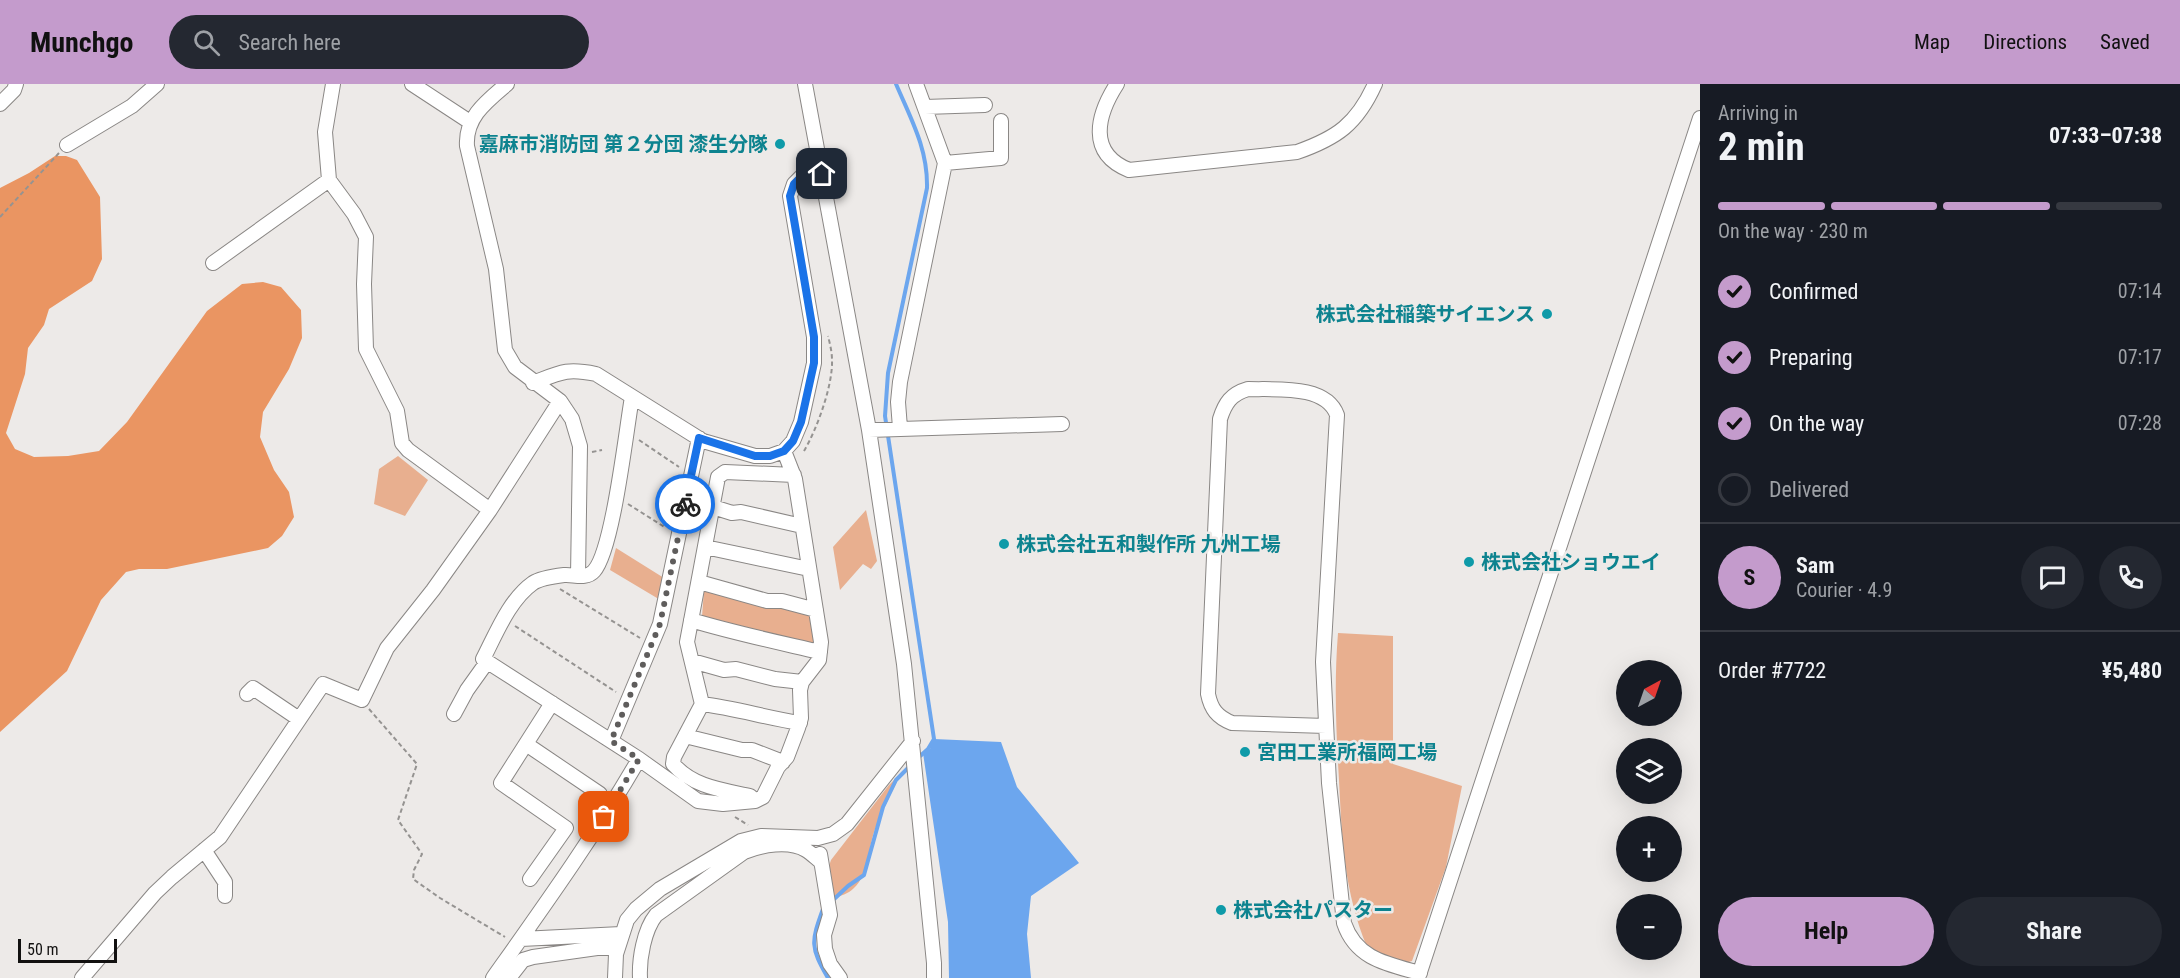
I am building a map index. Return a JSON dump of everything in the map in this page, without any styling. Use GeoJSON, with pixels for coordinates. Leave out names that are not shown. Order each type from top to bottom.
{"type":"FeatureCollection","features":[{"type":"Feature","properties":{"kind":"street"},"geometry":{"type":"LineString","coordinates":[[0,104],[14,90],[16,84]]}},
{"type":"Feature","properties":{"kind":"street"},"geometry":{"type":"LineString","coordinates":[[67,145],[132,106],[158,84]]}},
{"type":"Feature","properties":{"kind":"street"},"geometry":{"type":"LineString","coordinates":[[333,84],[324,132],[329,180],[354,214],[366,237],[364,284],[366,349],[397,411],[402,443],[408,450],[490,510]]}},
{"type":"Feature","properties":{"kind":"street"},"geometry":{"type":"LineString","coordinates":[[412,84],[470,122]]}},
{"type":"Feature","properties":{"kind":"street"},"geometry":{"type":"LineString","coordinates":[[507,84],[470,122],[466,135],[467,146],[496,268],[505,350],[515,367],[560,401],[572,419],[580,446],[578,576]]}},
{"type":"Feature","properties":{"kind":"street"},"geometry":{"type":"LineString","coordinates":[[805,84],[869,430],[904,664],[934,978]]}},
{"type":"Feature","properties":{"kind":"street"},"geometry":{"type":"LineString","coordinates":[[900,428],[898,402],[900,382],[945,163],[916,84]]}},
{"type":"Feature","properties":{"kind":"street"},"geometry":{"type":"LineString","coordinates":[[1118,84],[1105,106],[1100,124],[1101,146],[1107,158],[1129,170],[1297,152],[1323,143],[1342,132],[1356,118],[1375,84]]}},
{"type":"Feature","properties":{"kind":"street"},"geometry":{"type":"LineString","coordinates":[[925,107],[985,105]]}},
{"type":"Feature","properties":{"kind":"street"},"geometry":{"type":"LineString","coordinates":[[1326,726],[1232,723],[1215,712],[1208,694],[1220,419],[1230,398],[1248,389],[1311,393],[1328,401],[1337,415],[1323,662],[1332,815],[1344,923],[1349,937],[1362,952],[1419,976],[1700,118]]}},
{"type":"Feature","properties":{"kind":"street"},"geometry":{"type":"LineString","coordinates":[[945,163],[1001,158],[1001,121]]}},
{"type":"Feature","properties":{"kind":"street"},"geometry":{"type":"LineString","coordinates":[[534,383],[564,370],[596,374],[699,438],[755,456],[770,456],[784,451],[793,441],[801,422],[814,363],[814,337],[790,196],[794,184],[802,176],[822,174]]}},
{"type":"Feature","properties":{"kind":"street"},"geometry":{"type":"LineString","coordinates":[[213,263],[329,180]]}},
{"type":"Feature","properties":{"kind":"street"},"geometry":{"type":"LineString","coordinates":[[632,397],[616,496],[602,556],[595,570],[589,575],[564,575],[534,582],[513,605],[483,659],[639,759],[698,801],[723,804],[755,801],[763,797],[787,757],[800,723],[802,682],[819,660],[821,642],[794,475],[784,451]]}},
{"type":"Feature","properties":{"kind":"street"},"geometry":{"type":"LineString","coordinates":[[82,978],[155,893],[220,837],[323,684],[362,700],[387,648],[433,590],[490,510],[560,401]]}},
{"type":"Feature","properties":{"kind":"street"},"geometry":{"type":"LineString","coordinates":[[869,430],[1062,424]]}},
{"type":"Feature","properties":{"kind":"street"},"geometry":{"type":"LineString","coordinates":[[611,741],[660,624],[699,438]]}},
{"type":"Feature","properties":{"kind":"street"},"geometry":{"type":"LineString","coordinates":[[755,801],[750,796],[706,786],[681,772],[674,764],[674,758],[702,705],[687,642],[718,477],[725,471],[794,475]]}},
{"type":"Feature","properties":{"kind":"street"},"geometry":{"type":"LineString","coordinates":[[713,507],[732,513],[741,512],[802,526]]}},
{"type":"Feature","properties":{"kind":"street"},"geometry":{"type":"LineString","coordinates":[[705,547],[809,569]]}},
{"type":"Feature","properties":{"kind":"street"},"geometry":{"type":"LineString","coordinates":[[699,582],[767,601],[782,601],[816,610]]}},
{"type":"Feature","properties":{"kind":"street"},"geometry":{"type":"LineString","coordinates":[[692,620],[736,634],[820,652]]}},
{"type":"Feature","properties":{"kind":"street"},"geometry":{"type":"LineString","coordinates":[[692,661],[724,670],[736,669],[775,680],[802,682]]}},
{"type":"Feature","properties":{"kind":"street"},"geometry":{"type":"LineString","coordinates":[[454,714],[467,690],[487,662]]}},
{"type":"Feature","properties":{"kind":"street"},"geometry":{"type":"LineString","coordinates":[[247,694],[253,688],[299,719]]}},
{"type":"Feature","properties":{"kind":"street"},"geometry":{"type":"LineString","coordinates":[[530,879],[566,828],[501,783],[552,703]]}},
{"type":"Feature","properties":{"kind":"street"},"geometry":{"type":"LineString","coordinates":[[702,705],[729,708],[770,719],[800,723]]}},
{"type":"Feature","properties":{"kind":"street"},"geometry":{"type":"LineString","coordinates":[[685,736],[742,750],[752,750],[783,762]]}},
{"type":"Feature","properties":{"kind":"street"},"geometry":{"type":"LineString","coordinates":[[526,744],[600,794]]}},
{"type":"Feature","properties":{"kind":"street"},"geometry":{"type":"LineString","coordinates":[[615,978],[617,948],[627,920],[636,909],[660,889],[741,841],[761,836],[818,838],[833,834],[847,824],[913,746]]}},
{"type":"Feature","properties":{"kind":"street"},"geometry":{"type":"LineString","coordinates":[[493,978],[609,811],[639,759]]}},
{"type":"Feature","properties":{"kind":"street"},"geometry":{"type":"LineString","coordinates":[[818,838],[830,915],[824,935],[825,949],[830,964],[840,978]]}},
{"type":"Feature","properties":{"kind":"street"},"geometry":{"type":"LineString","coordinates":[[640,978],[639,966],[650,922],[656,915],[744,852],[755,847],[798,846],[807,850],[821,862]]}},
{"type":"Feature","properties":{"kind":"street"},"geometry":{"type":"LineString","coordinates":[[204,850],[225,882],[225,896]]}},
{"type":"Feature","properties":{"kind":"street"},"geometry":{"type":"LineString","coordinates":[[519,942],[621,934]]}},
{"type":"Feature","properties":{"kind":"street"},"geometry":{"type":"LineString","coordinates":[[509,978],[523,960],[533,957],[597,948],[617,948]]}},
{"type":"Feature","properties":{"kind":"path"},"geometry":{"type":"LineString","coordinates":[[0,217],[67,145]]}},
{"type":"Feature","properties":{"kind":"path"},"geometry":{"type":"LineString","coordinates":[[804,451],[814,433],[824,403],[832,362],[827,329]]}},
{"type":"Feature","properties":{"kind":"path"},"geometry":{"type":"LineString","coordinates":[[626,431],[691,476]]}},
{"type":"Feature","properties":{"kind":"path"},"geometry":{"type":"LineString","coordinates":[[616,496],[678,536]]}},
{"type":"Feature","properties":{"kind":"path"},"geometry":{"type":"LineString","coordinates":[[544,580],[652,646]]}},
{"type":"Feature","properties":{"kind":"path"},"geometry":{"type":"LineString","coordinates":[[505,620],[629,700]]}},
{"type":"Feature","properties":{"kind":"path"},"geometry":{"type":"LineString","coordinates":[[362,700],[417,764],[398,820],[422,854],[414,870],[413,879],[440,898],[519,942]]}},
{"type":"Feature","properties":{"kind":"path"},"geometry":{"type":"LineString","coordinates":[[730,814],[761,836]]}},
{"type":"Feature","properties":{"kind":"shaded area"},"geometry":{"type":"Polygon","coordinates":[[[55,156],[66,156],[77,160],[100,197],[102,259],[92,281],[49,309],[44,325],[28,348],[25,374],[6,433],[15,449],[34,457],[68,456],[99,451],[127,422],[207,311],[242,284],[263,282],[281,287],[301,310],[302,338],[289,369],[263,412],[260,437],[274,470],[289,492],[294,517],[282,536],[268,548],[167,569],[139,569],[126,572],[101,600],[67,671],[0,732],[0,188],[55,156]]]}},
{"type":"Feature","properties":{"kind":"shaded area"},"geometry":{"type":"Polygon","coordinates":[[[398,456],[428,480],[405,516],[374,504],[379,469],[398,456]]]}},
{"type":"Feature","properties":{"kind":"shaded area"},"geometry":{"type":"Polygon","coordinates":[[[866,510],[877,561],[871,569],[863,564],[840,590],[833,547],[866,510]]]}},
{"type":"Feature","properties":{"kind":"shaded area"},"geometry":{"type":"Polygon","coordinates":[[[616,548],[664,578],[662,601],[610,570],[616,548]]]}},
{"type":"Feature","properties":{"kind":"shaded area"},"geometry":{"type":"Polygon","coordinates":[[[704,590],[814,612],[818,639],[809,646],[702,617],[704,590]]]}},
{"type":"Feature","properties":{"kind":"shaded area"},"geometry":{"type":"Polygon","coordinates":[[[1338,633],[1393,636],[1393,764],[1462,786],[1446,867],[1412,961],[1401,964],[1367,947],[1353,906],[1349,885],[1341,824],[1337,743],[1338,633]]]}},
{"type":"Feature","properties":{"kind":"shaded area"},"geometry":{"type":"Polygon","coordinates":[[[901,773],[875,829],[860,881],[844,895],[832,898],[827,872],[831,860],[889,785],[901,773]]]}},
{"type":"Feature","properties":{"kind":"water"},"geometry":{"type":"Polygon","coordinates":[[[934,739],[1001,742],[1017,787],[1079,863],[1031,896],[1027,934],[1031,978],[949,978],[948,922],[923,753],[930,749],[934,739]]]}},
{"type":"Feature","properties":{"kind":"waterway"},"geometry":{"type":"LineString","coordinates":[[896,84],[918,134],[927,174],[927,188],[888,373],[885,416],[934,739],[928,749],[918,758]]}},
{"type":"Feature","properties":{"kind":"waterway"},"geometry":{"type":"LineString","coordinates":[[831,902],[864,875],[883,807],[896,780],[910,766]]}},
{"type":"Feature","properties":{"kind":"waterway"},"geometry":{"type":"LineString","coordinates":[[823,909],[814,944],[818,959],[828,978]]}},
{"type":"Feature","properties":{"kind":"way so far"},"geometry":{"type":"LineString","coordinates":[[604,817],[639,759],[611,741],[660,624],[685,504]]}},
{"type":"Feature","properties":{"kind":"place","name":"嘉麻市消防団 第２分団 漆生分隊"},"geometry":{"type":"Point","coordinates":[780,144]}},
{"type":"Feature","properties":{"kind":"place","name":"株式会社稲築サイエンス"},"geometry":{"type":"Point","coordinates":[1547,314]}},
{"type":"Feature","properties":{"kind":"place","name":"株式会社五和製作所 九州工場"},"geometry":{"type":"Point","coordinates":[1004,544]}},
{"type":"Feature","properties":{"kind":"place","name":"株式会社ショウエイ"},"geometry":{"type":"Point","coordinates":[1469,562]}},
{"type":"Feature","properties":{"kind":"place","name":"宮田工業所福岡工場"},"geometry":{"type":"Point","coordinates":[1245,752]}},
{"type":"Feature","properties":{"kind":"place","name":"株式会社パスター"},"geometry":{"type":"Point","coordinates":[1221,910]}},
{"type":"Feature","properties":{"kind":"route"},"geometry":{"type":"LineString","coordinates":[[685,504],[699,438],[755,456],[770,456],[784,451],[793,441],[801,422],[814,363],[814,337],[790,196],[794,184],[802,176],[822,174]]}}]}
